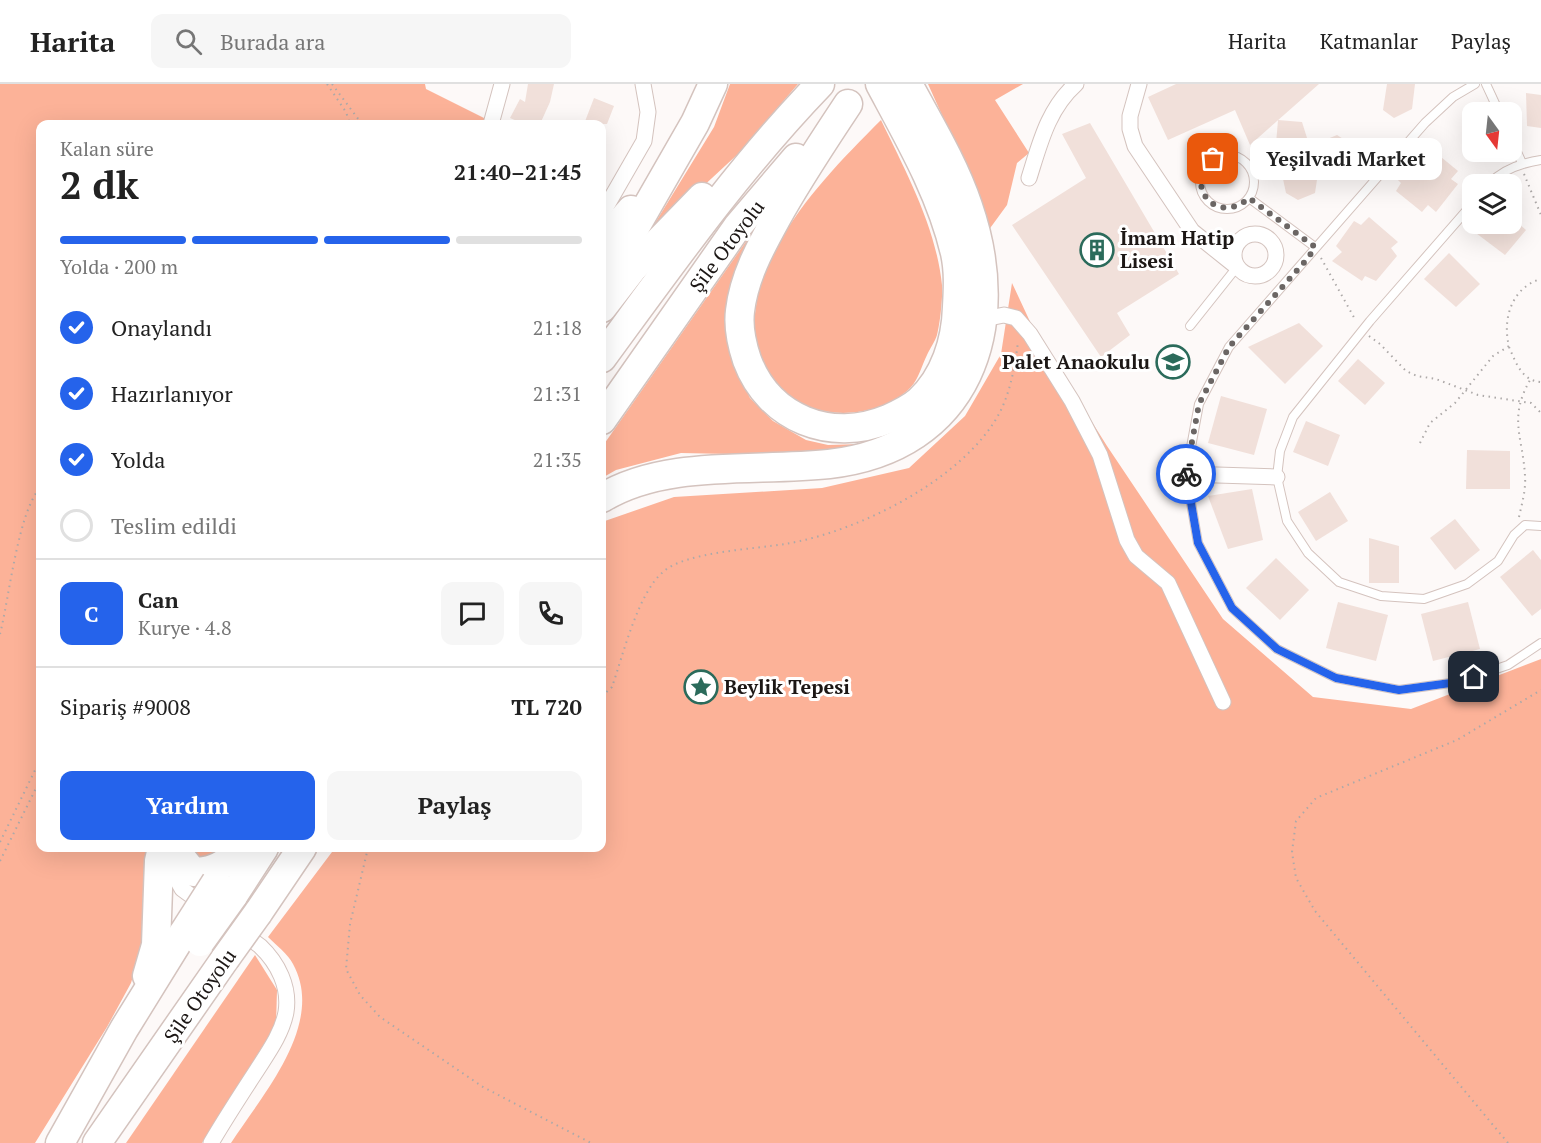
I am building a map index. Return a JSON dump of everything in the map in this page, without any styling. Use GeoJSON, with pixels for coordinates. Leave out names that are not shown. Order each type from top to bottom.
{"type":"FeatureCollection","features":[{"type":"Feature","properties":{"kind":"highway"},"geometry":{"type":"LineString","coordinates":[[606,278],[695,123],[713,84]]}},
{"type":"Feature","properties":{"kind":"highway","name":"Şile Otoyolu"},"geometry":{"type":"LineString","coordinates":[[606,353],[719,199],[789,116],[820,84]]}},
{"type":"Feature","properties":{"kind":"highway","name":"Şile Otoyolu"},"geometry":{"type":"LineString","coordinates":[[606,414],[738,226],[793,161],[868,84]]}},
{"type":"Feature","properties":{"kind":"highway"},"geometry":{"type":"LineString","coordinates":[[848,104],[799,178],[763,243],[750,269],[740,313],[744,352],[761,387],[776,404],[796,417],[824,428],[850,428],[876,423],[905,411],[923,396],[938,376],[956,332],[958,279],[955,255],[946,221],[931,183],[880,84]]}},
{"type":"Feature","properties":{"kind":"highway"},"geometry":{"type":"LineString","coordinates":[[606,496],[631,484],[660,476],[703,470],[831,464],[871,455],[905,441],[929,424],[951,402],[968,375],[976,354],[984,319],[985,282],[981,255],[968,205],[953,170],[908,84]]}},
{"type":"Feature","properties":{"kind":"highway"},"geometry":{"type":"LineString","coordinates":[[606,303],[633,268],[700,200],[789,116]]}},
{"type":"Feature","properties":{"kind":"highway"},"geometry":{"type":"LineString","coordinates":[[606,238],[672,164]]}},
{"type":"Feature","properties":{"kind":"highway"},"geometry":{"type":"LineString","coordinates":[[61,1143],[124,1029],[144,984],[156,945],[159,861],[162,852]]}},
{"type":"Feature","properties":{"kind":"highway"},"geometry":{"type":"LineString","coordinates":[[178,852],[193,872],[206,872],[219,867],[236,852]]}},
{"type":"Feature","properties":{"kind":"highway"},"geometry":{"type":"LineString","coordinates":[[224,889],[236,852]]}},
{"type":"Feature","properties":{"kind":"highway","name":"Şile Otoyolu"},"geometry":{"type":"LineString","coordinates":[[61,1143],[224,889],[260,852]]}},
{"type":"Feature","properties":{"kind":"highway","name":"Şile Otoyolu"},"geometry":{"type":"LineString","coordinates":[[97,1143],[299,852]]}},
{"type":"Feature","properties":{"kind":"highway"},"geometry":{"type":"LineString","coordinates":[[124,1029],[192,937]]}},
{"type":"Feature","properties":{"kind":"street"},"geometry":{"type":"LineString","coordinates":[[492,120],[502,84]]}},
{"type":"Feature","properties":{"kind":"street"},"geometry":{"type":"LineString","coordinates":[[606,207],[644,141],[648,112],[643,84]]}},
{"type":"Feature","properties":{"kind":"street"},"geometry":{"type":"LineString","coordinates":[[1029,177],[1045,127],[1062,96],[1076,84]]}},
{"type":"Feature","properties":{"kind":"street"},"geometry":{"type":"LineString","coordinates":[[1139,84],[1130,116],[1130,129],[1135,146],[1192,231],[1237,267]]}},
{"type":"Feature","properties":{"kind":"street"},"geometry":{"type":"LineString","coordinates":[[984,319],[1004,315],[1016,318],[1030,334],[1072,401],[1100,455],[1127,540],[1136,556],[1168,583],[1223,702]]}},
{"type":"Feature","properties":{"kind":"street"},"geometry":{"type":"LineString","coordinates":[[1186,474],[1277,477]]}},
{"type":"Feature","properties":{"kind":"street"},"geometry":{"type":"LineString","coordinates":[[165,852],[166,860],[182,889],[260,946],[270,956],[283,982],[287,998],[286,1014],[275,1042],[211,1143]]}},
{"type":"Feature","properties":{"kind":"lane"},"geometry":{"type":"LineString","coordinates":[[1475,84],[1453,97],[1425,123],[1229,347],[1199,404],[1186,474],[1198,543],[1232,608],[1277,649],[1336,678],[1399,690],[1458,682],[1508,665],[1541,643]]}},
{"type":"Feature","properties":{"kind":"lane"},"geometry":{"type":"LineString","coordinates":[[1486,84],[1494,102]]}},
{"type":"Feature","properties":{"kind":"lane"},"geometry":{"type":"LineString","coordinates":[[1222,155],[1231,155],[1247,163],[1255,180],[1249,198],[1235,207],[1218,207],[1211,203],[1205,197],[1200,181],[1206,165],[1222,155]]}},
{"type":"Feature","properties":{"kind":"lane"},"geometry":{"type":"LineString","coordinates":[[1500,174],[1522,163],[1541,160]]}},
{"type":"Feature","properties":{"kind":"lane"},"geometry":{"type":"LineString","coordinates":[[1249,198],[1315,247]]}},
{"type":"Feature","properties":{"kind":"lane"},"geometry":{"type":"LineString","coordinates":[[1462,216],[1362,331],[1293,417],[1280,451],[1277,477],[1287,521],[1308,553],[1339,582],[1381,596],[1424,598],[1467,584],[1498,561],[1514,535],[1526,525],[1541,526]]}},
{"type":"Feature","properties":{"kind":"lane"},"geometry":{"type":"LineString","coordinates":[[1190,326],[1237,267]]}},
{"type":"Feature","properties":{"kind":"path"},"geometry":{"type":"LineString","coordinates":[[327,84],[346,112],[349,120]]}},
{"type":"Feature","properties":{"kind":"path"},"geometry":{"type":"LineString","coordinates":[[332,84],[359,120]]}},
{"type":"Feature","properties":{"kind":"path"},"geometry":{"type":"LineString","coordinates":[[1522,163],[1522,171],[1541,215]]}},
{"type":"Feature","properties":{"kind":"path"},"geometry":{"type":"LineString","coordinates":[[1315,247],[1362,331],[1380,344],[1406,370],[1417,376],[1436,379],[1478,395],[1531,403],[1541,413]]}},
{"type":"Feature","properties":{"kind":"path"},"geometry":{"type":"LineString","coordinates":[[1541,279],[1534,281],[1518,294],[1510,305],[1506,321],[1509,346],[1522,375],[1530,380],[1541,382]]}},
{"type":"Feature","properties":{"kind":"path"},"geometry":{"type":"LineString","coordinates":[[606,692],[612,687],[648,588],[664,570],[694,557],[788,543],[831,532],[880,513],[931,484],[979,443],[999,412],[1009,389],[1017,348],[1016,318]]}},
{"type":"Feature","properties":{"kind":"path"},"geometry":{"type":"LineString","coordinates":[[1420,443],[1430,423],[1455,403],[1493,356],[1509,346]]}},
{"type":"Feature","properties":{"kind":"path"},"geometry":{"type":"LineString","coordinates":[[1514,535],[1526,486],[1526,473],[1518,434],[1518,413],[1530,380]]}},
{"type":"Feature","properties":{"kind":"path"},"geometry":{"type":"LineString","coordinates":[[0,634],[23,522],[36,492]]}},
{"type":"Feature","properties":{"kind":"path"},"geometry":{"type":"LineString","coordinates":[[1508,1143],[1315,911],[1296,878],[1292,852],[1296,821],[1316,798],[1457,740],[1541,690]]}},
{"type":"Feature","properties":{"kind":"path"},"geometry":{"type":"LineString","coordinates":[[0,842],[36,768]]}},
{"type":"Feature","properties":{"kind":"path"},"geometry":{"type":"LineString","coordinates":[[0,861],[36,788]]}},
{"type":"Feature","properties":{"kind":"path"},"geometry":{"type":"LineString","coordinates":[[367,852],[350,924],[346,969],[360,995],[380,1017],[483,1087],[591,1143]]}},
{"type":"Feature","properties":{"kind":"shaded area"},"geometry":{"type":"Polygon","coordinates":[[[0,84],[425,84],[426,89],[486,119],[36,120],[36,852],[147,852],[145,858],[144,940],[131,983],[107,1027],[35,1143],[0,1143],[0,84]]]}},
{"type":"Feature","properties":{"kind":"shaded area"},"geometry":{"type":"Polygon","coordinates":[[[730,84],[798,84],[739,153],[644,241],[714,127],[730,84]]]}},
{"type":"Feature","properties":{"kind":"shaded area"},"geometry":{"type":"Polygon","coordinates":[[[928,84],[1023,84],[995,100],[1029,153],[1017,163],[1007,205],[988,231],[955,144],[928,84]]]}},
{"type":"Feature","properties":{"kind":"shaded area"},"geometry":{"type":"Polygon","coordinates":[[[881,120],[919,200],[939,263],[942,303],[938,330],[916,380],[896,399],[877,408],[857,412],[836,413],[815,409],[795,402],[779,391],[766,376],[760,364],[754,338],[758,296],[766,267],[799,212],[838,164],[881,120]]]}},
{"type":"Feature","properties":{"kind":"shaded area"},"geometry":{"type":"Polygon","coordinates":[[[766,213],[734,277],[725,320],[734,363],[750,398],[773,421],[806,440],[828,445],[862,444],[816,456],[681,453],[616,470],[606,476],[606,441],[766,213]]]}},
{"type":"Feature","properties":{"kind":"shaded area"},"geometry":{"type":"Polygon","coordinates":[[[1012,283],[1033,328],[1107,446],[1223,619],[1313,697],[1411,709],[1541,659],[1541,1143],[231,1143],[286,1058],[302,1011],[301,987],[293,964],[268,937],[332,852],[606,852],[606,521],[674,497],[822,488],[909,468],[965,416],[1001,354],[1012,283]]]}},
{"type":"Feature","properties":{"kind":"shaded area"},"geometry":{"type":"Polygon","coordinates":[[[191,852],[224,852],[204,863],[191,852]]]}},
{"type":"Feature","properties":{"kind":"shaded area"},"geometry":{"type":"Polygon","coordinates":[[[255,955],[277,990],[276,1025],[202,1143],[126,1143],[255,955]]]}},
{"type":"Feature","properties":{"kind":"building"},"geometry":{"type":"Polygon","coordinates":[[[528,84],[554,84],[550,102],[542,120],[510,118],[520,99],[525,102],[528,84]]]}},
{"type":"Feature","properties":{"kind":"building"},"geometry":{"type":"Polygon","coordinates":[[[1176,84],[1319,84],[1250,145],[1235,110],[1168,140],[1148,97],[1176,84]]]}},
{"type":"Feature","properties":{"kind":"building"},"geometry":{"type":"Polygon","coordinates":[[[1387,84],[1415,84],[1412,109],[1394,118],[1383,110],[1387,84]]]}},
{"type":"Feature","properties":{"kind":"building"},"geometry":{"type":"Polygon","coordinates":[[[1526,93],[1541,95],[1541,128],[1527,126],[1526,93]]]}},
{"type":"Feature","properties":{"kind":"building"},"geometry":{"type":"Polygon","coordinates":[[[594,98],[614,106],[607,124],[606,120],[586,120],[594,98]]]}},
{"type":"Feature","properties":{"kind":"building"},"geometry":{"type":"Polygon","coordinates":[[[1278,120],[1302,122],[1307,138],[1320,142],[1337,135],[1354,146],[1356,154],[1346,167],[1325,168],[1318,173],[1315,193],[1298,200],[1286,193],[1283,179],[1293,165],[1290,154],[1276,144],[1278,120]]]}},
{"type":"Feature","properties":{"kind":"building","name":"İmam Hatip Lisesi"},"geometry":{"type":"Polygon","coordinates":[[[1090,123],[1179,274],[1117,313],[1130,335],[1101,357],[1012,225],[1086,178],[1062,134],[1090,123]]]}},
{"type":"Feature","properties":{"kind":"building"},"geometry":{"type":"Polygon","coordinates":[[[1417,148],[1424,154],[1430,148],[1458,171],[1451,179],[1458,184],[1436,212],[1428,205],[1422,212],[1396,191],[1401,183],[1394,176],[1417,148]]]}},
{"type":"Feature","properties":{"kind":"building"},"geometry":{"type":"Polygon","coordinates":[[[1369,217],[1398,242],[1391,248],[1397,256],[1376,281],[1365,276],[1362,281],[1332,261],[1342,252],[1336,246],[1354,221],[1361,225],[1369,217]]]}},
{"type":"Feature","properties":{"kind":"building"},"geometry":{"type":"Polygon","coordinates":[[[1522,227],[1526,230],[1505,255],[1477,234],[1522,234],[1522,227]]]}},
{"type":"Feature","properties":{"kind":"building"},"geometry":{"type":"Polygon","coordinates":[[[1449,253],[1480,284],[1456,307],[1424,279],[1449,253]]]}},
{"type":"Feature","properties":{"kind":"building"},"geometry":{"type":"Polygon","coordinates":[[[1299,323],[1323,346],[1285,384],[1248,347],[1299,323]]]}},
{"type":"Feature","properties":{"kind":"building"},"geometry":{"type":"Polygon","coordinates":[[[1358,359],[1385,383],[1365,405],[1338,381],[1358,359]]]}},
{"type":"Feature","properties":{"kind":"building"},"geometry":{"type":"Polygon","coordinates":[[[1221,396],[1267,409],[1254,455],[1208,443],[1221,396]]]}},
{"type":"Feature","properties":{"kind":"building"},"geometry":{"type":"Polygon","coordinates":[[[1306,421],[1340,435],[1328,466],[1293,452],[1306,421]]]}},
{"type":"Feature","properties":{"kind":"building"},"geometry":{"type":"Polygon","coordinates":[[[1467,450],[1510,451],[1510,489],[1466,489],[1467,450]]]}},
{"type":"Feature","properties":{"kind":"building"},"geometry":{"type":"Polygon","coordinates":[[[1252,489],[1263,540],[1228,549],[1208,496],[1252,489]]]}},
{"type":"Feature","properties":{"kind":"building"},"geometry":{"type":"Polygon","coordinates":[[[1330,492],[1348,521],[1316,541],[1298,512],[1330,492]]]}},
{"type":"Feature","properties":{"kind":"building"},"geometry":{"type":"Polygon","coordinates":[[[1455,519],[1480,550],[1455,570],[1430,538],[1455,519]]]}},
{"type":"Feature","properties":{"kind":"building"},"geometry":{"type":"Polygon","coordinates":[[[1369,538],[1399,546],[1399,583],[1369,583],[1369,538]]]}},
{"type":"Feature","properties":{"kind":"building"},"geometry":{"type":"Polygon","coordinates":[[[1533,550],[1541,560],[1541,609],[1532,616],[1500,577],[1533,550]]]}},
{"type":"Feature","properties":{"kind":"building"},"geometry":{"type":"Polygon","coordinates":[[[1276,558],[1309,590],[1280,620],[1246,588],[1276,558]]]}},
{"type":"Feature","properties":{"kind":"building"},"geometry":{"type":"Polygon","coordinates":[[[1338,602],[1388,615],[1376,661],[1326,648],[1338,602]]]}},
{"type":"Feature","properties":{"kind":"building"},"geometry":{"type":"Polygon","coordinates":[[[1468,602],[1480,649],[1433,661],[1421,614],[1468,602]]]}},
{"type":"Feature","properties":{"kind":"way so far"},"geometry":{"type":"LineString","coordinates":[[1186,474],[1199,404],[1229,347],[1308,258],[1315,247],[1249,198],[1243,204],[1235,207],[1218,207],[1211,203],[1205,197],[1200,181],[1206,165],[1213,159]]}},
{"type":"Feature","properties":{"kind":"place","name":"Yeşilvadi Market"},"geometry":{"type":"Point","coordinates":[1213,159]}},
{"type":"Feature","properties":{"kind":"place","name":"İmam Hatip Lisesi"},"geometry":{"type":"Point","coordinates":[1097,250]}},
{"type":"Feature","properties":{"kind":"place","name":"Palet Anaokulu"},"geometry":{"type":"Point","coordinates":[1173,362]}},
{"type":"Feature","properties":{"kind":"place","name":"Beylik Tepesi"},"geometry":{"type":"Point","coordinates":[701,687]}},
{"type":"Feature","properties":{"kind":"route"},"geometry":{"type":"LineString","coordinates":[[1186,474],[1198,543],[1232,608],[1277,649],[1336,678],[1399,690],[1458,682],[1474,677]]}}]}
